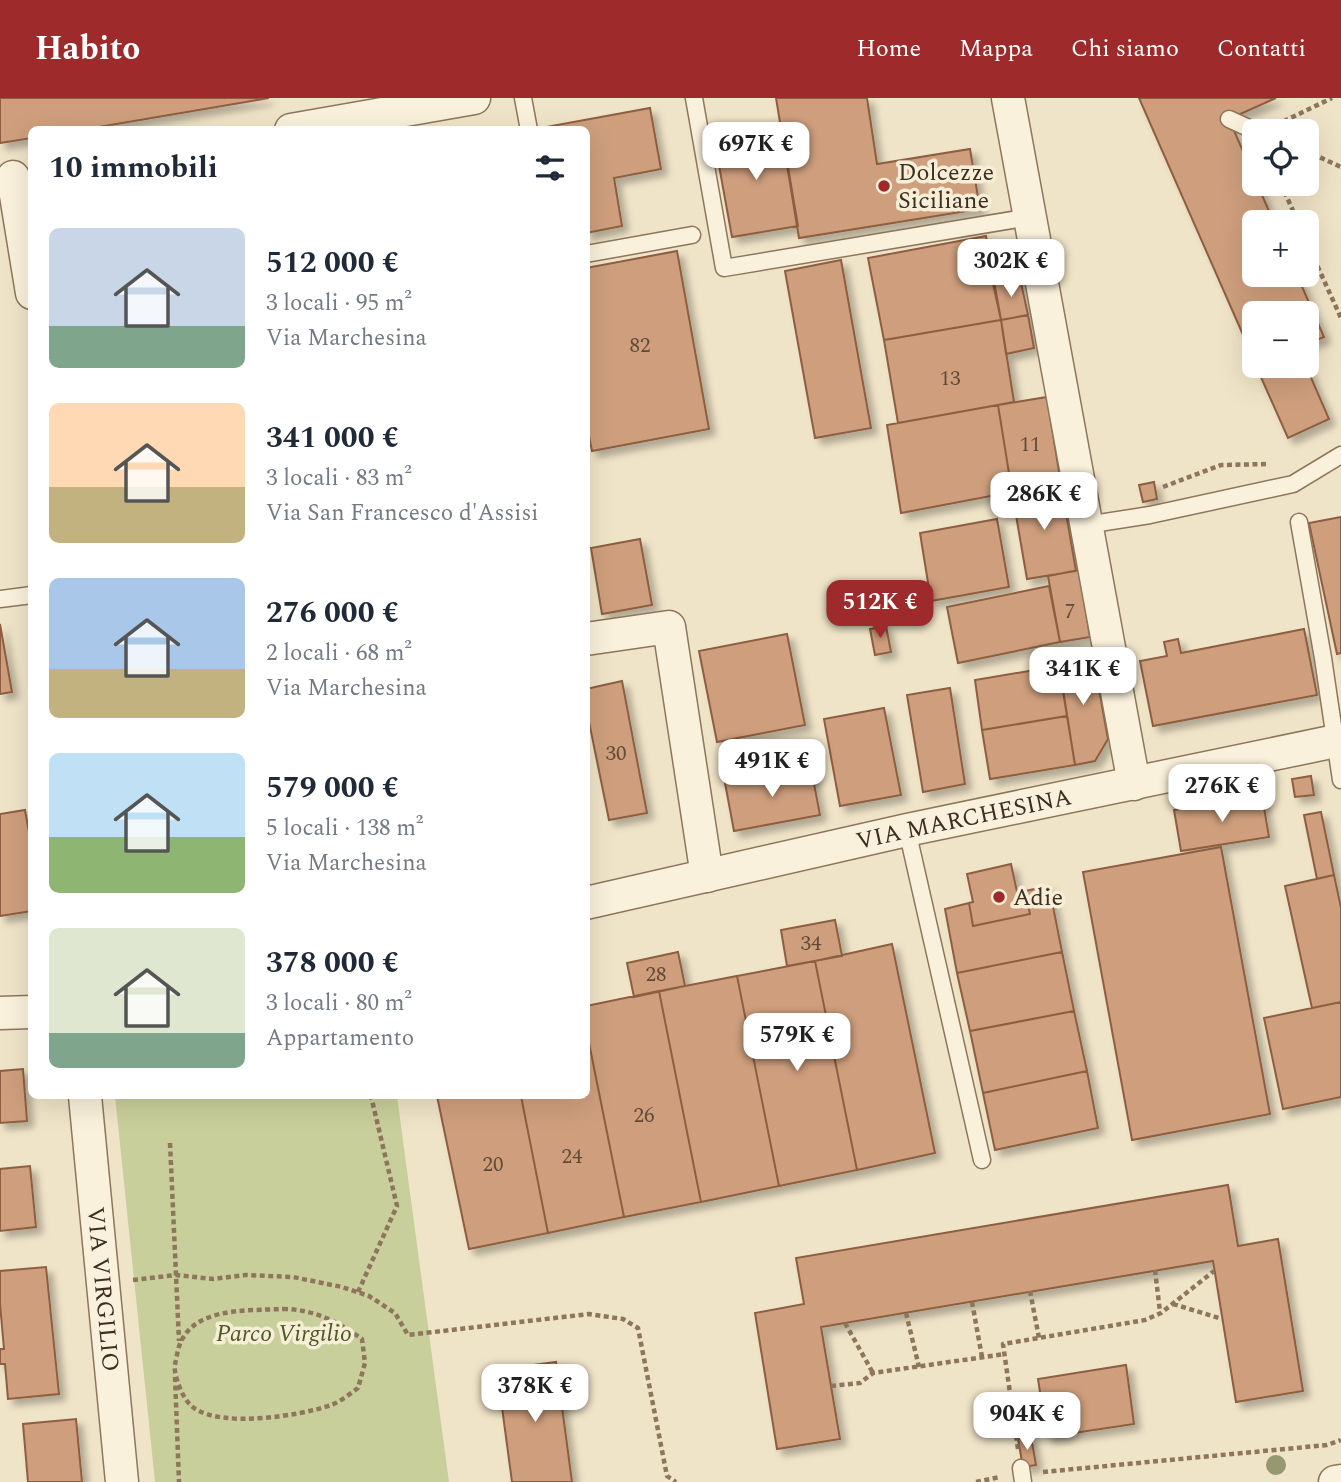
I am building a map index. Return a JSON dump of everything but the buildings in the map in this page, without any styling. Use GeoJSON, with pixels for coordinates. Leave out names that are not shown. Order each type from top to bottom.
{"type":"FeatureCollection","features":[{"type":"Feature","properties":{"kind":"street"},"geometry":{"type":"LineString","coordinates":[[322,126],[423,113],[474,98]]}},
{"type":"Feature","properties":{"kind":"street"},"geometry":{"type":"LineString","coordinates":[[1008,98],[1134,784]]}},
{"type":"Feature","properties":{"kind":"street"},"geometry":{"type":"LineString","coordinates":[[15,177],[28,266]]}},
{"type":"Feature","properties":{"kind":"street"},"geometry":{"type":"LineString","coordinates":[[590,638],[669,627],[706,876]]}},
{"type":"Feature","properties":{"kind":"street","name":"VIA MARCHESINA"},"geometry":{"type":"LineString","coordinates":[[590,902],[907,830],[1337,740]]}},
{"type":"Feature","properties":{"kind":"street"},"geometry":{"type":"LineString","coordinates":[[0,1013],[28,1012]]}},
{"type":"Feature","properties":{"kind":"street","name":"VIA VIRGILIO"},"geometry":{"type":"LineString","coordinates":[[85,1099],[122,1482]]}},
{"type":"Feature","properties":{"kind":"street"},"geometry":{"type":"LineString","coordinates":[[1335,1482],[1341,1481]]}},
{"type":"Feature","properties":{"kind":"lane"},"geometry":{"type":"LineString","coordinates":[[523,98],[528,126]]}},
{"type":"Feature","properties":{"kind":"lane"},"geometry":{"type":"LineString","coordinates":[[694,98],[724,268],[1030,217]]}},
{"type":"Feature","properties":{"kind":"lane"},"geometry":{"type":"LineString","coordinates":[[1228,119],[1242,125]]}},
{"type":"Feature","properties":{"kind":"lane"},"geometry":{"type":"LineString","coordinates":[[590,253],[692,235]]}},
{"type":"Feature","properties":{"kind":"lane"},"geometry":{"type":"LineString","coordinates":[[1086,525],[1150,515],[1293,484],[1341,455]]}},
{"type":"Feature","properties":{"kind":"lane"},"geometry":{"type":"LineString","coordinates":[[1299,522],[1337,740],[1341,780]]}},
{"type":"Feature","properties":{"kind":"lane"},"geometry":{"type":"LineString","coordinates":[[0,599],[28,596]]}},
{"type":"Feature","properties":{"kind":"lane"},"geometry":{"type":"LineString","coordinates":[[907,830],[982,1160]]}},
{"type":"Feature","properties":{"kind":"path"},"geometry":{"type":"LineString","coordinates":[[1288,119],[1332,98]]}},
{"type":"Feature","properties":{"kind":"path"},"geometry":{"type":"LineString","coordinates":[[1319,156],[1341,167]]}},
{"type":"Feature","properties":{"kind":"path"},"geometry":{"type":"LineString","coordinates":[[1319,269],[1341,316]]}},
{"type":"Feature","properties":{"kind":"path"},"geometry":{"type":"LineString","coordinates":[[1155,490],[1220,465],[1275,464]]}},
{"type":"Feature","properties":{"kind":"path"},"geometry":{"type":"LineString","coordinates":[[358,1292],[397,1206],[372,1099]]}},
{"type":"Feature","properties":{"kind":"path"},"geometry":{"type":"LineString","coordinates":[[170,1143],[179,1342],[175,1369],[179,1482]]}},
{"type":"Feature","properties":{"kind":"path"},"geometry":{"type":"LineString","coordinates":[[1155,1270],[1161,1313]]}},
{"type":"Feature","properties":{"kind":"path"},"geometry":{"type":"LineString","coordinates":[[1022,1475],[1003,1345],[1145,1320],[1161,1313],[1214,1271]]}},
{"type":"Feature","properties":{"kind":"path"},"geometry":{"type":"LineString","coordinates":[[104,1284],[176,1275],[213,1279],[246,1275],[293,1277],[342,1286],[369,1296],[395,1313],[408,1335],[589,1314],[623,1319],[638,1328],[667,1476],[676,1482]]}},
{"type":"Feature","properties":{"kind":"path"},"geometry":{"type":"LineString","coordinates":[[1030,1292],[1039,1338]]}},
{"type":"Feature","properties":{"kind":"path"},"geometry":{"type":"LineString","coordinates":[[972,1301],[982,1357]]}},
{"type":"Feature","properties":{"kind":"path"},"geometry":{"type":"LineString","coordinates":[[1172,1304],[1222,1319]]}},
{"type":"Feature","properties":{"kind":"path"},"geometry":{"type":"LineString","coordinates":[[175,1369],[183,1394],[193,1408],[210,1416],[241,1419],[289,1414],[332,1404],[358,1388],[365,1363],[362,1339],[347,1328],[304,1309],[238,1311],[206,1318],[185,1331],[179,1342]]}},
{"type":"Feature","properties":{"kind":"path"},"geometry":{"type":"LineString","coordinates":[[905,1312],[919,1367]]}},
{"type":"Feature","properties":{"kind":"path"},"geometry":{"type":"LineString","coordinates":[[845,1323],[873,1373]]}},
{"type":"Feature","properties":{"kind":"path"},"geometry":{"type":"LineString","coordinates":[[831,1386],[860,1383],[873,1373],[1004,1354]]}},
{"type":"Feature","properties":{"kind":"path"},"geometry":{"type":"LineString","coordinates":[[976,1482],[1022,1475],[1327,1445],[1341,1440]]}},
{"type":"Feature","properties":{"kind":"green space","name":"Parco Virgilio"},"geometry":{"type":"Polygon","coordinates":[[[115,1099],[397,1099],[449,1482],[155,1482],[115,1099]]]}},
{"type":"Feature","properties":{"kind":"place","name":"Dolcezze Siciliane"},"geometry":{"type":"Point","coordinates":[884,186]}},
{"type":"Feature","properties":{"kind":"place","name":"Adie"},"geometry":{"type":"Point","coordinates":[999,897]}}]}
